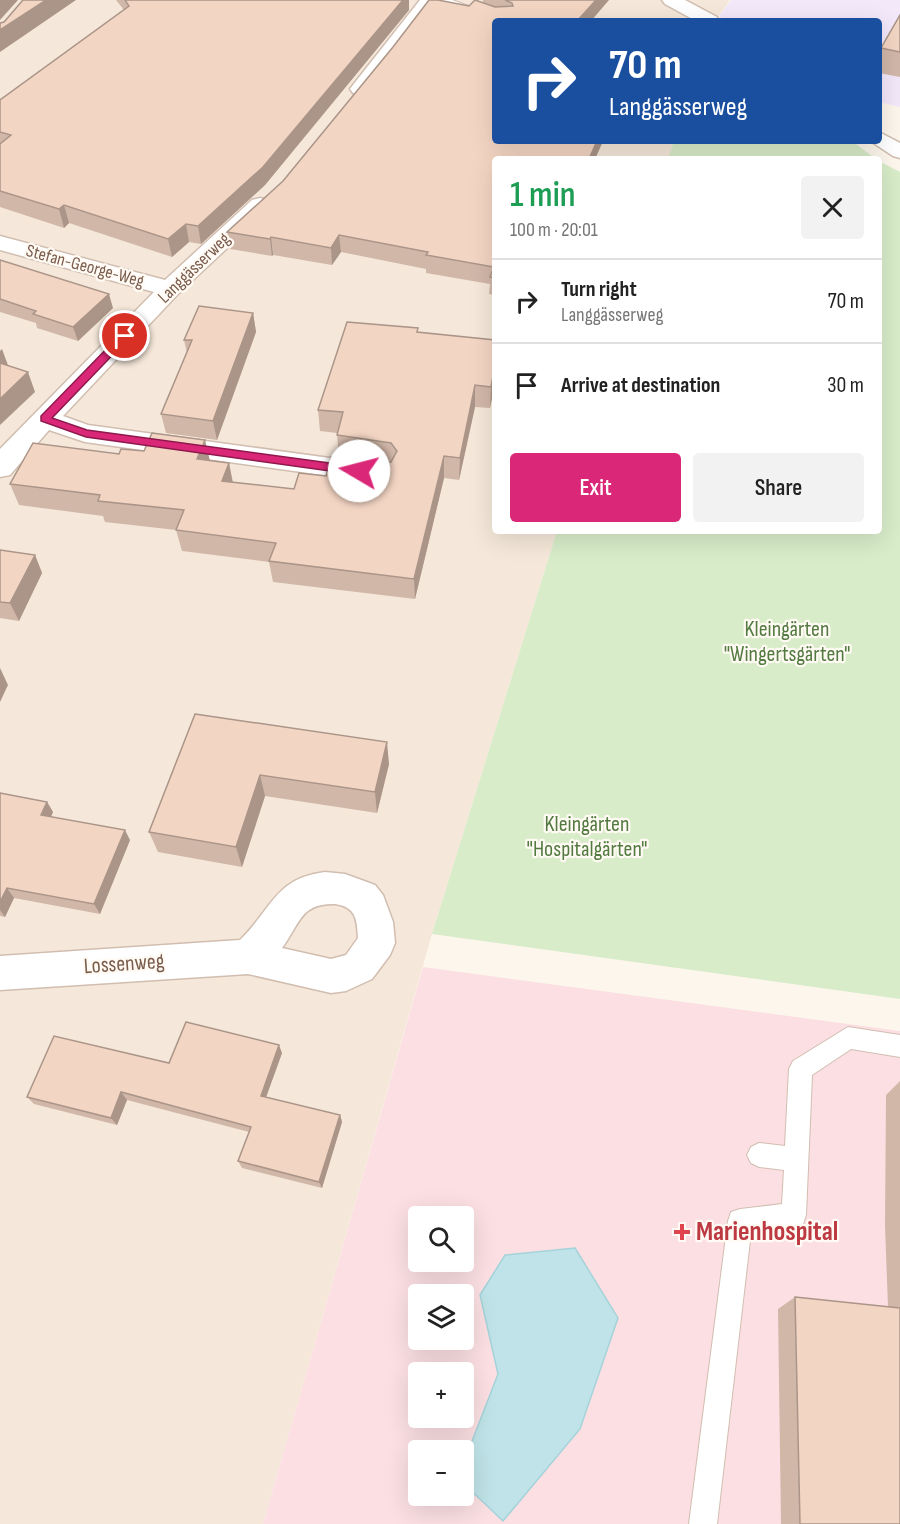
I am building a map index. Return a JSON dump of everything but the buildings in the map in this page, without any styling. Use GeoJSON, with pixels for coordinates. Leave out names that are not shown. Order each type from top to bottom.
{"type":"FeatureCollection","features":[{"type":"Feature","properties":{"kind":"street"},"geometry":{"type":"LineString","coordinates":[[350,101],[429,0]]}},
{"type":"Feature","properties":{"kind":"street"},"geometry":{"type":"LineString","coordinates":[[671,0],[705,11]]}},
{"type":"Feature","properties":{"kind":"street"},"geometry":{"type":"LineString","coordinates":[[882,140],[900,152]]}},
{"type":"Feature","properties":{"kind":"street","name":"Langgässerweg"},"geometry":{"type":"LineString","coordinates":[[0,468],[7,458],[170,289],[275,192]]}},
{"type":"Feature","properties":{"kind":"street","name":"Stefan-George-Weg"},"geometry":{"type":"LineString","coordinates":[[0,243],[170,289]]}},
{"type":"Feature","properties":{"kind":"street"},"geometry":{"type":"LineString","coordinates":[[45,419],[86,433],[382,474]]}},
{"type":"Feature","properties":{"kind":"street","name":"Lossenweg"},"geometry":{"type":"LineString","coordinates":[[0,973],[248,957]]}},
{"type":"Feature","properties":{"kind":"lane"},"geometry":{"type":"LineString","coordinates":[[441,0],[497,18]]}},
{"type":"Feature","properties":{"kind":"lane"},"geometry":{"type":"LineString","coordinates":[[703,1524],[740,1221],[794,1215],[801,1069],[848,1038],[900,1046]]}},
{"type":"Feature","properties":{"kind":"lane"},"geometry":{"type":"LineString","coordinates":[[759,1155],[796,1160]]}},
{"type":"Feature","properties":{"kind":"shaded area"},"geometry":{"type":"Polygon","coordinates":[[[0,0],[730,0],[717,18],[492,18],[492,144],[673,144],[669,156],[492,156],[492,534],[556,534],[432,934],[263,1524],[0,1524],[0,0]]]}},
{"type":"Feature","properties":{"kind":"shaded area"},"geometry":{"type":"Polygon","coordinates":[[[731,0],[900,0],[900,107],[882,103],[882,18],[722,18],[719,16],[731,0]]]}},
{"type":"Feature","properties":{"kind":"shaded area","name":"Marienhospital"},"geometry":{"type":"Polygon","coordinates":[[[423,967],[900,1031],[900,1524],[263,1524],[423,967]],[[480,1295],[498,1374],[472,1440],[408,1440],[408,1506],[474,1506],[474,1493],[503,1521],[580,1429],[480,1295]]]}},
{"type":"Feature","properties":{"kind":"green space"},"geometry":{"type":"Polygon","coordinates":[[[673,144],[856,144],[872,156],[669,156],[673,144]]]}},
{"type":"Feature","properties":{"kind":"green space"},"geometry":{"type":"Polygon","coordinates":[[[882,163],[900,172],[900,999],[432,934],[556,534],[882,534],[882,163]]]}},
{"type":"Feature","properties":{"kind":"water"},"geometry":{"type":"Polygon","coordinates":[[[575,1248],[618,1318],[580,1429],[503,1521],[474,1493],[472,1440],[498,1374],[480,1295],[505,1255],[575,1248]]]}},
{"type":"Feature","properties":{"kind":"place","name":"Marienhospital"},"geometry":{"type":"Point","coordinates":[682,1232]}},
{"type":"Feature","properties":{"kind":"route"},"geometry":{"type":"LineString","coordinates":[[125,336],[45,419],[86,433],[359,471]]}},
{"type":"Feature","properties":{"kind":"park label","name":"Kleingärten \"Wingertsgärten\""},"geometry":{"type":"Point","coordinates":[787,642]}},
{"type":"Feature","properties":{"kind":"park label","name":"Kleingärten \"Hospitalgärten\""},"geometry":{"type":"Point","coordinates":[587,836]}}]}
